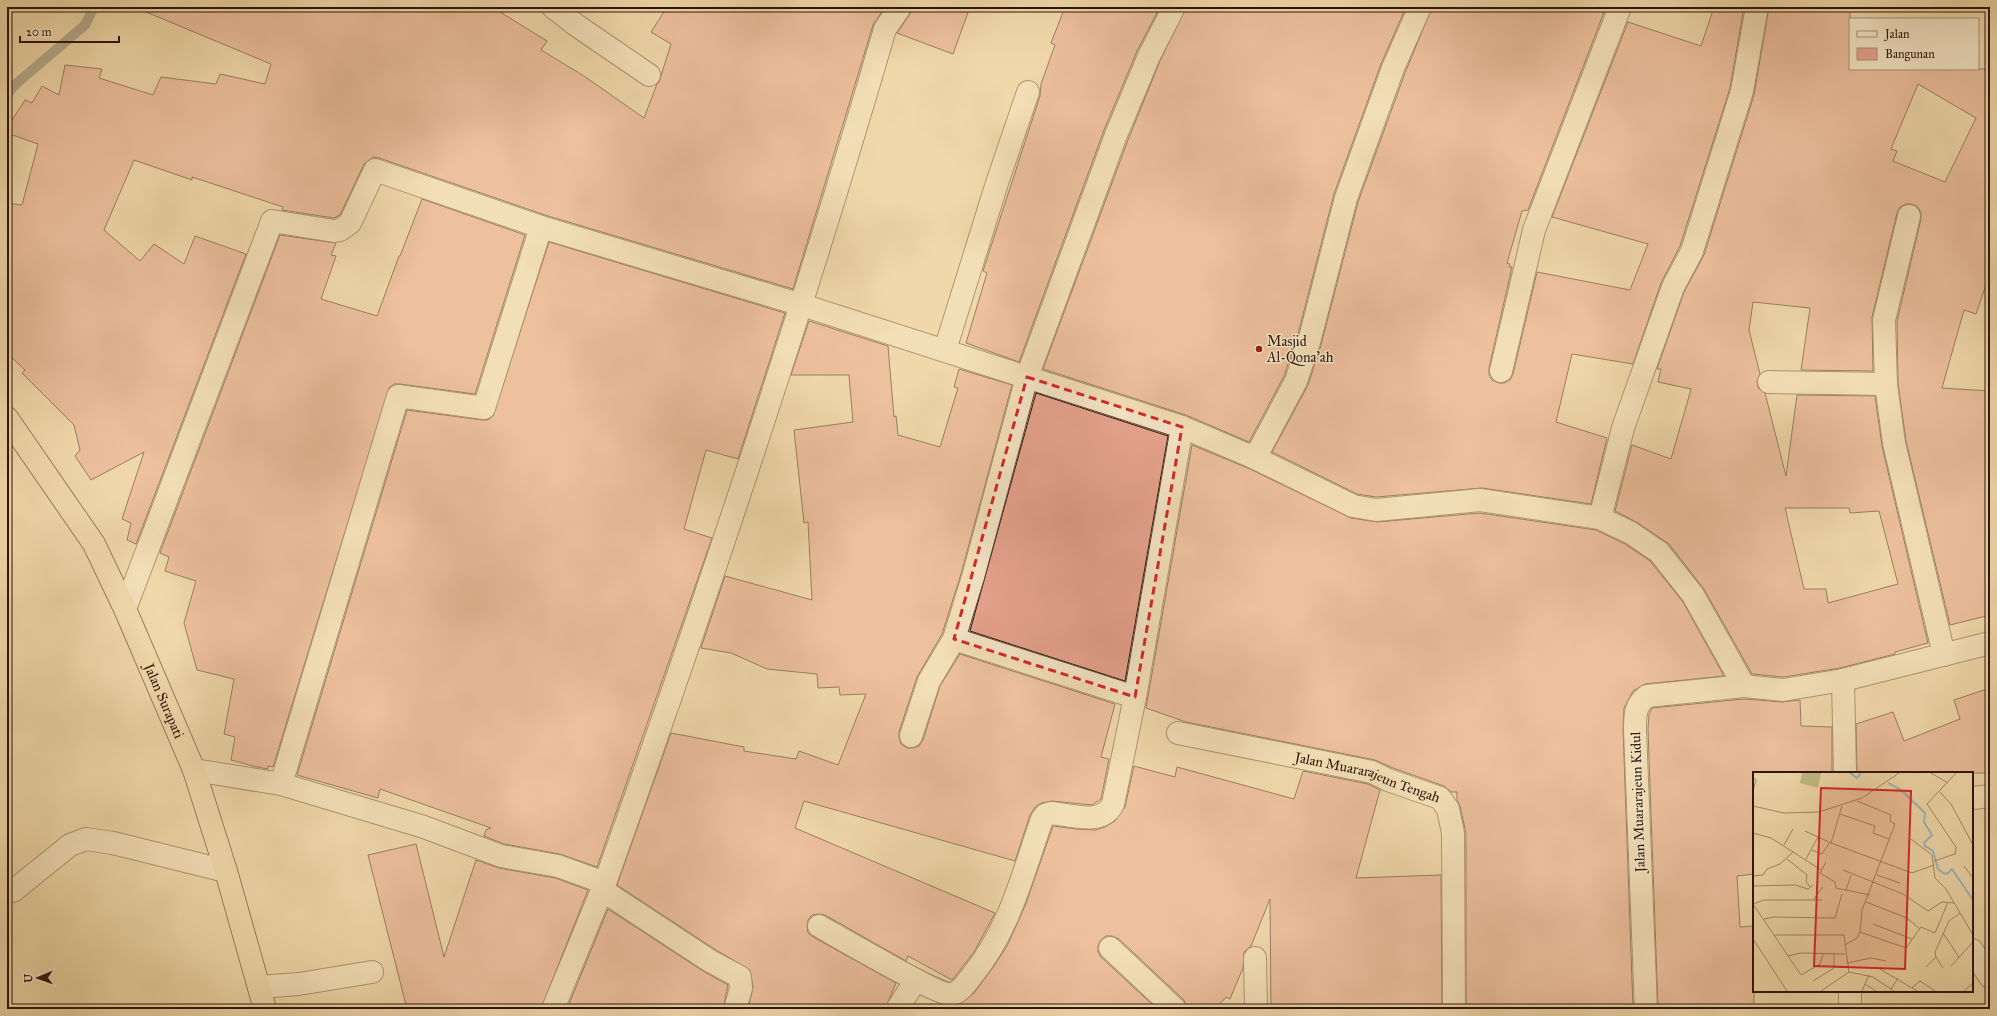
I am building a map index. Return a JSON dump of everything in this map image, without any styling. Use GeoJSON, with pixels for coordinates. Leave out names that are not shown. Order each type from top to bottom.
{"type":"FeatureCollection","features":[{"type":"Feature","properties":{"kind":"highway","name":"Jalan Surapati"},"geometry":{"type":"LineString","coordinates":[[7,418],[94,544],[126,609],[194,770],[226,871],[265,1009]]}},
{"type":"Feature","properties":{"kind":"street"},"geometry":{"type":"LineString","coordinates":[[553,7],[576,25],[649,75]]}},
{"type":"Feature","properties":{"kind":"street"},"geometry":{"type":"LineString","coordinates":[[553,1009],[604,887],[665,715],[802,304],[885,29],[900,7]]}},
{"type":"Feature","properties":{"kind":"street"},"geometry":{"type":"LineString","coordinates":[[911,736],[929,681],[954,639],[973,577],[1028,377],[1116,135],[1149,56],[1174,7]]}},
{"type":"Feature","properties":{"kind":"street"},"geometry":{"type":"LineString","coordinates":[[1255,458],[1296,381],[1309,342],[1346,198],[1393,68],[1420,7]]}},
{"type":"Feature","properties":{"kind":"street"},"geometry":{"type":"LineString","coordinates":[[1501,371],[1534,230],[1620,7]]}},
{"type":"Feature","properties":{"kind":"street"},"geometry":{"type":"LineString","coordinates":[[1600,518],[1623,428],[1673,287],[1692,250],[1742,91],[1757,7]]}},
{"type":"Feature","properties":{"kind":"street"},"geometry":{"type":"LineString","coordinates":[[945,350],[997,183],[1028,92]]}},
{"type":"Feature","properties":{"kind":"street"},"geometry":{"type":"LineString","coordinates":[[126,609],[272,221],[334,231],[340,230],[350,223],[375,170],[541,227],[802,304],[1182,427],[1255,458],[1353,506],[1376,510],[1480,500],[1600,518],[1631,532],[1659,552],[1693,595],[1744,686]]}},
{"type":"Feature","properties":{"kind":"street"},"geometry":{"type":"LineString","coordinates":[[1909,216],[1884,320],[1886,384],[1894,443],[1944,655]]}},
{"type":"Feature","properties":{"kind":"street"},"geometry":{"type":"LineString","coordinates":[[281,784],[398,396],[484,408],[541,227]]}},
{"type":"Feature","properties":{"kind":"street"},"geometry":{"type":"LineString","coordinates":[[1769,382],[1886,384]]}},
{"type":"Feature","properties":{"kind":"street"},"geometry":{"type":"LineString","coordinates":[[819,926],[916,980],[946,994],[952,994],[961,989],[985,959],[1009,917],[1042,819],[1051,812],[1095,818],[1104,815],[1110,810],[1113,804],[1135,697],[1182,427]]}},
{"type":"Feature","properties":{"kind":"street"},"geometry":{"type":"LineString","coordinates":[[954,639],[1135,697]]}},
{"type":"Feature","properties":{"kind":"street","name":"Jalan Muararajeun Kidul"},"geometry":{"type":"LineString","coordinates":[[1646,1009],[1635,714],[1640,701],[1647,696],[1744,686],[1782,690],[1843,680],[1990,643]]}},
{"type":"Feature","properties":{"kind":"street"},"geometry":{"type":"LineString","coordinates":[[1843,680],[1845,772]]}},
{"type":"Feature","properties":{"kind":"street","name":"Jalan Muararajeun Tengah"},"geometry":{"type":"LineString","coordinates":[[1178,733],[1380,776],[1440,798],[1448,809],[1453,833],[1454,1009]]}},
{"type":"Feature","properties":{"kind":"street"},"geometry":{"type":"LineString","coordinates":[[194,770],[281,784],[424,827],[502,856],[558,866],[604,887],[710,961],[740,977],[741,988],[735,1009]]}},
{"type":"Feature","properties":{"kind":"street"},"geometry":{"type":"LineString","coordinates":[[1973,798],[1990,796]]}},
{"type":"Feature","properties":{"kind":"street"},"geometry":{"type":"LineString","coordinates":[[7,891],[13,891],[70,845],[86,839],[113,842],[226,871]]}},
{"type":"Feature","properties":{"kind":"street"},"geometry":{"type":"LineString","coordinates":[[1110,948],[1175,1009]]}},
{"type":"Feature","properties":{"kind":"street"},"geometry":{"type":"LineString","coordinates":[[1973,952],[1990,977]]}},
{"type":"Feature","properties":{"kind":"street"},"geometry":{"type":"LineString","coordinates":[[1255,958],[1256,1009]]}},
{"type":"Feature","properties":{"kind":"street"},"geometry":{"type":"LineString","coordinates":[[259,988],[298,984],[372,972]]}},
{"type":"Feature","properties":{"kind":"street"},"geometry":{"type":"LineString","coordinates":[[897,1009],[916,980]]}},
{"type":"Feature","properties":{"kind":"street"},"geometry":{"type":"LineString","coordinates":[[1850,992],[1850,1009]]}},
{"type":"Feature","properties":{"kind":"highlighted area"},"geometry":{"type":"Polygon","coordinates":[[[1027,377],[1182,427],[1135,697],[954,639],[1027,377]]]}},
{"type":"Feature","properties":{"kind":"building"},"geometry":{"type":"Polygon","coordinates":[[[134,7],[492,7],[547,41],[541,50],[584,76],[644,118],[659,82],[671,44],[651,32],[667,7],[885,7],[873,25],[793,289],[545,215],[379,158],[373,157],[364,164],[340,215],[334,218],[282,210],[283,207],[192,177],[192,180],[134,160],[104,230],[140,261],[154,244],[184,264],[195,236],[246,254],[136,544],[127,540],[131,523],[122,519],[144,452],[91,480],[75,456],[80,450],[74,425],[22,373],[25,370],[7,353],[7,203],[22,205],[38,144],[7,133],[7,128],[25,100],[32,103],[42,86],[59,95],[65,65],[102,69],[99,78],[153,95],[161,77],[216,84],[220,74],[265,84],[271,64],[134,7]]]}},
{"type":"Feature","properties":{"kind":"building"},"geometry":{"type":"Polygon","coordinates":[[[912,7],[970,7],[953,54],[897,33],[910,14],[912,7]]]}},
{"type":"Feature","properties":{"kind":"building"},"geometry":{"type":"Polygon","coordinates":[[[1065,7],[1160,7],[1137,51],[1104,130],[1019,362],[966,343],[987,273],[983,271],[1040,96],[1041,84],[1055,45],[1051,43],[1065,7]]]}},
{"type":"Feature","properties":{"kind":"building"},"geometry":{"type":"Polygon","coordinates":[[[1186,7],[1406,7],[1381,64],[1334,194],[1297,338],[1284,376],[1249,442],[1186,415],[1043,369],[1128,140],[1160,61],[1186,7]]]}},
{"type":"Feature","properties":{"kind":"building"},"geometry":{"type":"Polygon","coordinates":[[[1432,7],[1606,7],[1528,210],[1522,211],[1507,263],[1510,264],[1509,267],[1512,267],[1489,368],[1489,374],[1492,380],[1499,383],[1504,383],[1510,380],[1513,374],[1537,272],[1630,290],[1648,244],[1552,217],[1628,22],[1701,46],[1714,7],[1744,7],[1730,88],[1680,246],[1661,283],[1633,364],[1572,354],[1556,422],[1607,438],[1591,504],[1482,488],[1376,497],[1357,494],[1272,452],[1308,385],[1321,345],[1358,202],[1405,73],[1432,7]]]}},
{"type":"Feature","properties":{"kind":"building"},"geometry":{"type":"Polygon","coordinates":[[[1769,7],[1850,7],[1849,70],[1990,69],[1990,273],[1976,314],[1964,310],[1942,388],[1990,391],[1990,615],[1950,625],[1906,441],[1898,383],[1897,321],[1921,219],[1921,213],[1918,207],[1912,204],[1906,204],[1900,207],[1897,213],[1872,317],[1873,371],[1801,370],[1810,308],[1753,302],[1749,330],[1760,374],[1757,381],[1758,388],[1765,393],[1786,476],[1797,395],[1875,396],[1882,446],[1928,643],[1895,652],[1895,654],[1840,668],[1783,677],[1752,674],[1704,589],[1669,544],[1638,523],[1615,511],[1632,445],[1671,459],[1691,389],[1658,382],[1661,369],[1657,369],[1684,292],[1704,255],[1754,95],[1769,7]],[[1918,84],[1891,149],[1897,151],[1893,161],[1945,182],[1976,118],[1918,84]],[[1785,508],[1804,589],[1826,589],[1828,603],[1898,584],[1879,511],[1850,513],[1849,508],[1785,508]]]}},
{"type":"Feature","properties":{"kind":"building"},"geometry":{"type":"Polygon","coordinates":[[[422,199],[525,235],[475,394],[400,384],[394,384],[389,388],[273,767],[268,766],[268,769],[231,760],[235,737],[224,734],[234,679],[197,670],[184,623],[196,581],[165,571],[169,557],[160,553],[280,235],[336,243],[331,255],[336,256],[321,299],[377,316],[422,199]]]}},
{"type":"Feature","properties":{"kind":"building"},"geometry":{"type":"Polygon","coordinates":[[[549,242],[785,313],[738,459],[706,450],[684,529],[712,538],[597,867],[560,854],[504,844],[484,836],[486,830],[491,828],[380,789],[378,798],[297,775],[407,410],[482,420],[488,420],[493,416],[549,242]]]}},
{"type":"Feature","properties":{"kind":"building"},"geometry":{"type":"Polygon","coordinates":[[[809,321],[888,346],[894,417],[896,416],[898,435],[940,447],[958,388],[954,387],[959,369],[1012,385],[961,574],[942,634],[917,677],[899,732],[901,744],[907,748],[913,748],[919,746],[923,740],[940,686],[960,654],[1115,704],[1101,757],[1109,759],[1101,799],[1092,805],[1052,801],[1041,803],[1035,807],[1030,815],[1015,861],[804,801],[795,828],[995,913],[974,952],[952,980],[908,956],[906,961],[825,915],[812,915],[808,920],[808,933],[896,983],[885,1009],[748,1009],[753,987],[750,970],[716,950],[617,885],[671,733],[744,747],[744,751],[796,759],[799,751],[838,765],[866,694],[840,695],[839,687],[818,688],[817,674],[767,669],[731,653],[701,648],[725,576],[812,600],[808,522],[804,523],[794,430],[853,422],[849,375],[791,375],[809,321]]]}},
{"type":"Feature","properties":{"kind":"building"},"geometry":{"type":"Polygon","coordinates":[[[1036,393],[1168,436],[1125,681],[970,631],[1036,393]]]}},
{"type":"Feature","properties":{"kind":"building"},"geometry":{"type":"Polygon","coordinates":[[[1192,445],[1250,469],[1351,518],[1377,522],[1480,513],[1596,530],[1625,544],[1650,561],[1683,602],[1724,676],[1645,684],[1633,691],[1624,708],[1623,729],[1633,1009],[1466,1009],[1466,833],[1460,806],[1457,800],[1457,792],[1451,792],[1444,786],[1375,760],[1186,722],[1146,708],[1192,445]]]}},
{"type":"Feature","properties":{"kind":"building"},"geometry":{"type":"Polygon","coordinates":[[[1990,688],[1990,773],[1857,772],[1856,724],[1893,712],[1904,741],[1960,719],[1954,700],[1990,688]]]}},
{"type":"Feature","properties":{"kind":"building"},"geometry":{"type":"Polygon","coordinates":[[[1744,699],[1782,702],[1800,700],[1801,726],[1832,727],[1832,772],[1753,772],[1753,874],[1737,876],[1740,927],[1753,926],[1754,1009],[1658,1009],[1648,729],[1649,714],[1652,708],[1744,699]]]}},
{"type":"Feature","properties":{"kind":"building"},"geometry":{"type":"Polygon","coordinates":[[[1134,766],[1175,777],[1177,767],[1294,799],[1303,771],[1368,784],[1380,790],[1356,878],[1441,875],[1442,1009],[1271,1009],[1270,899],[1251,946],[1244,952],[1243,968],[1230,999],[1226,997],[1216,1009],[1187,1009],[1184,1000],[1119,939],[1112,936],[1106,936],[1101,940],[1098,946],[1098,952],[1101,957],[1157,1009],[953,1009],[974,993],[1007,946],[1025,906],[1053,826],[1095,830],[1105,827],[1115,821],[1125,807],[1134,766]]]}},
{"type":"Feature","properties":{"kind":"building"},"geometry":{"type":"Polygon","coordinates":[[[416,844],[444,957],[476,860],[499,868],[555,878],[588,890],[541,1009],[407,1009],[368,855],[416,844]]]}},
{"type":"Feature","properties":{"kind":"building"},"geometry":{"type":"Polygon","coordinates":[[[608,909],[703,971],[728,985],[723,1009],[567,1009],[608,909]]]}},
{"type":"Feature","properties":{"kind":"waterway"},"geometry":{"type":"LineString","coordinates":[[7,94],[17,83],[85,25],[94,7]]}},
{"type":"Feature","properties":{"kind":"place","name":"Masjid Al-Qona'ah"},"geometry":{"type":"Point","coordinates":[1259,349]}}]}
